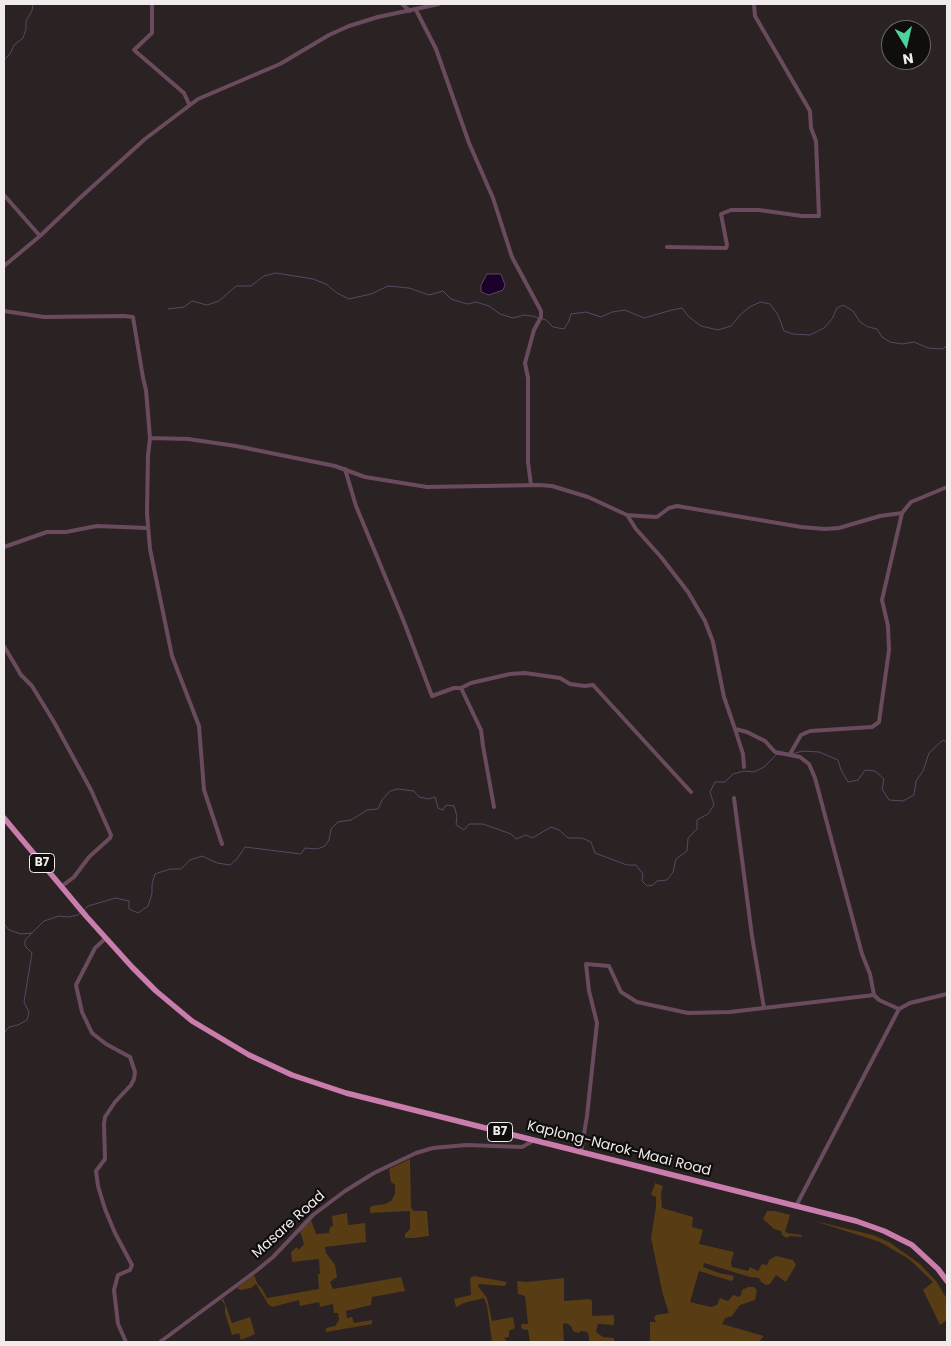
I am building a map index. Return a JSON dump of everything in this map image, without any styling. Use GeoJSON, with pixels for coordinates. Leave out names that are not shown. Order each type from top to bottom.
{"type":"FeatureCollection","features":[{"type":"Feature","properties":{"kind":"highway","name":"B7"},"geometry":{"type":"LineString","coordinates":[[4,818],[62,886]]}},
{"type":"Feature","properties":{"kind":"highway","name":"Kaplong-Narok-Maai Road"},"geometry":{"type":"LineString","coordinates":[[62,886],[132,967],[173,1007],[192,1021],[269,1064],[310,1082],[346,1093],[856,1221],[895,1236],[912,1245],[938,1269],[947,1281]]}},
{"type":"Feature","properties":{"kind":"street"},"geometry":{"type":"LineString","coordinates":[[152,4],[152,33],[134,50],[184,93],[189,104]]}},
{"type":"Feature","properties":{"kind":"street"},"geometry":{"type":"LineString","coordinates":[[402,4],[410,11]]}},
{"type":"Feature","properties":{"kind":"street"},"geometry":{"type":"LineString","coordinates":[[4,266],[40,236],[80,197],[146,139],[189,104],[210,92],[280,64],[329,35],[349,26],[378,17],[439,4]]}},
{"type":"Feature","properties":{"kind":"street"},"geometry":{"type":"LineString","coordinates":[[666,247],[726,248],[728,246],[721,214],[731,210],[759,210],[802,216],[818,216],[816,141],[811,128],[810,111],[755,16],[754,4]]}},
{"type":"Feature","properties":{"kind":"street"},"geometry":{"type":"LineString","coordinates":[[416,10],[432,40],[469,143],[493,198],[512,257],[541,311],[542,316],[534,330],[525,363],[528,378],[528,462],[531,485]]}},
{"type":"Feature","properties":{"kind":"street"},"geometry":{"type":"LineString","coordinates":[[4,196],[40,236]]}},
{"type":"Feature","properties":{"kind":"street"},"geometry":{"type":"LineString","coordinates":[[4,311],[44,318],[132,317],[146,388],[150,438],[148,456],[148,528],[157,590],[172,656],[199,726],[204,790],[222,844]]}},
{"type":"Feature","properties":{"kind":"street"},"geometry":{"type":"LineString","coordinates":[[150,438],[188,439],[236,446],[345,469],[366,477],[427,487],[552,486],[595,499],[627,515],[657,517],[669,508],[677,506],[801,527],[825,529],[839,528],[880,516],[902,513]]}},
{"type":"Feature","properties":{"kind":"street"},"geometry":{"type":"LineString","coordinates":[[345,469],[356,506],[404,622],[431,695],[434,696],[471,683],[525,673],[560,678],[569,683],[594,686],[691,792]]}},
{"type":"Feature","properties":{"kind":"street"},"geometry":{"type":"LineString","coordinates":[[790,754],[801,735],[810,731],[872,727],[879,722],[889,650],[888,626],[882,600],[902,513],[913,501],[947,487]]}},
{"type":"Feature","properties":{"kind":"street"},"geometry":{"type":"LineString","coordinates":[[627,515],[636,529],[662,556],[688,592],[705,621],[713,642],[724,697],[735,729],[744,767]]}},
{"type":"Feature","properties":{"kind":"street"},"geometry":{"type":"LineString","coordinates":[[4,547],[46,532],[66,532],[97,526],[148,528]]}},
{"type":"Feature","properties":{"kind":"street"},"geometry":{"type":"LineString","coordinates":[[4,646],[54,722],[91,790],[111,835],[89,857],[74,877],[62,886]]}},
{"type":"Feature","properties":{"kind":"street"},"geometry":{"type":"LineString","coordinates":[[460,688],[481,730],[494,807]]}},
{"type":"Feature","properties":{"kind":"street"},"geometry":{"type":"LineString","coordinates":[[735,729],[765,741],[775,752],[790,754],[808,761],[815,778],[862,954],[870,974],[874,995],[879,1000],[899,1009]]}},
{"type":"Feature","properties":{"kind":"street"},"geometry":{"type":"LineString","coordinates":[[734,798],[752,936],[764,1008]]}},
{"type":"Feature","properties":{"kind":"street"},"geometry":{"type":"LineString","coordinates":[[106,938],[95,948],[76,985],[82,1012],[92,1033],[106,1044],[130,1057],[135,1072],[131,1085],[115,1102],[105,1117],[105,1159],[96,1171],[98,1186],[105,1209],[132,1265],[130,1270],[118,1276],[114,1290],[118,1324],[126,1342]]}},
{"type":"Feature","properties":{"kind":"street"},"geometry":{"type":"LineString","coordinates":[[581,1152],[587,1116],[597,1023],[589,991],[586,964],[609,966],[621,992],[643,1005],[688,1013],[730,1012],[874,995]]}},
{"type":"Feature","properties":{"kind":"street"},"geometry":{"type":"LineString","coordinates":[[796,1206],[899,1009],[910,1003],[947,994]]}},
{"type":"Feature","properties":{"kind":"street","name":"Masare Road"},"geometry":{"type":"LineString","coordinates":[[160,1342],[256,1271],[313,1215],[374,1173],[416,1153],[433,1148],[466,1145],[522,1147],[533,1140]]}},
{"type":"Feature","properties":{"kind":"shaded area"},"geometry":{"type":"Polygon","coordinates":[[[487,274],[501,274],[505,285],[503,290],[489,295],[481,292],[481,285],[487,274]]]}},
{"type":"Feature","properties":{"kind":"shaded area"},"geometry":{"type":"Polygon","coordinates":[[[410,1159],[411,1208],[414,1211],[427,1211],[429,1236],[405,1238],[405,1234],[410,1229],[410,1211],[370,1213],[371,1206],[391,1201],[395,1194],[395,1185],[391,1182],[389,1169],[410,1159]]]}},
{"type":"Feature","properties":{"kind":"shaded area"},"geometry":{"type":"Polygon","coordinates":[[[655,1183],[663,1186],[661,1193],[662,1208],[693,1217],[692,1227],[703,1230],[699,1244],[734,1252],[731,1262],[732,1267],[748,1271],[750,1267],[758,1271],[762,1264],[767,1265],[769,1260],[776,1256],[793,1260],[796,1265],[786,1282],[776,1275],[770,1284],[766,1285],[759,1278],[704,1263],[703,1267],[734,1276],[733,1280],[699,1271],[690,1302],[711,1307],[717,1305],[720,1298],[728,1301],[733,1295],[739,1297],[742,1290],[748,1287],[754,1287],[757,1290],[755,1300],[740,1305],[732,1316],[725,1318],[722,1324],[764,1336],[759,1342],[650,1342],[650,1322],[656,1322],[654,1318],[656,1315],[669,1313],[663,1295],[651,1238],[656,1197],[651,1195],[655,1183]]]}},
{"type":"Feature","properties":{"kind":"shaded area"},"geometry":{"type":"Polygon","coordinates":[[[767,1211],[790,1215],[785,1232],[802,1235],[802,1237],[790,1236],[787,1238],[782,1235],[781,1231],[774,1229],[763,1219],[767,1211]]]}},
{"type":"Feature","properties":{"kind":"shaded area"},"geometry":{"type":"Polygon","coordinates":[[[347,1213],[348,1225],[365,1223],[366,1242],[325,1247],[326,1253],[335,1265],[337,1277],[330,1282],[333,1289],[401,1277],[405,1291],[372,1297],[371,1305],[346,1311],[347,1318],[352,1317],[354,1323],[372,1320],[372,1324],[326,1332],[326,1328],[335,1326],[339,1320],[338,1313],[334,1313],[333,1304],[320,1307],[319,1302],[300,1306],[299,1300],[272,1307],[268,1304],[256,1284],[251,1288],[240,1290],[237,1288],[254,1275],[267,1298],[319,1289],[319,1259],[292,1262],[291,1252],[297,1247],[299,1250],[304,1244],[300,1231],[311,1220],[316,1234],[329,1233],[330,1227],[333,1226],[332,1216],[347,1213]]]}},
{"type":"Feature","properties":{"kind":"shaded area"},"geometry":{"type":"Polygon","coordinates":[[[811,1220],[873,1235],[889,1242],[920,1264],[936,1281],[947,1299],[947,1320],[940,1325],[923,1290],[933,1282],[909,1259],[880,1242],[811,1220]]]}},
{"type":"Feature","properties":{"kind":"shaded area"},"geometry":{"type":"Polygon","coordinates":[[[474,1276],[507,1282],[505,1286],[479,1284],[478,1286],[487,1298],[492,1321],[513,1317],[515,1328],[509,1331],[509,1337],[504,1338],[508,1342],[492,1342],[487,1306],[484,1298],[456,1307],[454,1299],[471,1295],[470,1278],[474,1276]]]}},
{"type":"Feature","properties":{"kind":"shaded area"},"geometry":{"type":"Polygon","coordinates":[[[564,1278],[564,1301],[590,1299],[592,1301],[592,1316],[614,1315],[614,1325],[598,1324],[596,1332],[603,1337],[614,1338],[614,1342],[589,1341],[587,1332],[581,1331],[578,1333],[573,1331],[571,1326],[566,1323],[563,1324],[564,1342],[530,1342],[528,1330],[522,1329],[521,1326],[522,1324],[528,1324],[525,1296],[518,1294],[517,1281],[526,1282],[564,1278]]]}},
{"type":"Feature","properties":{"kind":"shaded area"},"geometry":{"type":"Polygon","coordinates":[[[223,1298],[232,1323],[250,1317],[255,1334],[241,1340],[239,1333],[232,1335],[225,1313],[225,1305],[221,1300],[223,1298]]]}},
{"type":"Feature","properties":{"kind":"waterway"},"geometry":{"type":"LineString","coordinates":[[4,60],[10,54],[14,45],[23,38],[26,21],[32,11],[33,4]]}},
{"type":"Feature","properties":{"kind":"waterway"},"geometry":{"type":"LineString","coordinates":[[168,309],[184,307],[192,301],[207,305],[219,301],[236,286],[251,286],[264,276],[276,273],[313,279],[326,284],[337,293],[349,299],[371,294],[388,286],[409,288],[429,295],[443,291],[451,299],[467,304],[476,302],[513,318],[524,315],[532,316],[546,320],[553,327],[564,329],[571,314],[586,312],[601,317],[612,312],[625,310],[644,318],[682,308],[689,317],[701,326],[718,330],[731,326],[741,314],[751,306],[761,302],[770,304],[778,315],[784,331],[793,334],[810,335],[824,328],[832,319],[837,308],[843,305],[853,311],[860,322],[868,327],[877,329],[882,337],[890,342],[902,344],[914,342],[928,348],[942,349],[947,346]]}},
{"type":"Feature","properties":{"kind":"waterway"},"geometry":{"type":"LineString","coordinates":[[791,754],[803,751],[819,752],[838,760],[848,782],[858,780],[865,770],[875,771],[884,779],[882,789],[889,800],[903,801],[914,795],[916,781],[923,771],[929,753],[943,740],[947,742]]}},
{"type":"Feature","properties":{"kind":"waterway"},"geometry":{"type":"LineString","coordinates":[[83,911],[88,906],[116,898],[129,901],[129,909],[138,913],[148,906],[155,874],[170,869],[181,869],[190,860],[202,856],[217,863],[230,865],[237,859],[245,847],[301,854],[305,848],[317,849],[325,846],[329,840],[331,829],[338,822],[351,820],[367,810],[378,809],[382,800],[390,791],[398,789],[414,791],[419,797],[429,799],[435,797],[438,808],[443,810],[446,805],[454,806],[457,816],[456,825],[464,830],[469,824],[483,824],[511,834],[516,839],[526,835],[532,838],[551,827],[559,830],[568,838],[582,838],[591,842],[595,853],[627,865],[636,865],[643,874],[642,881],[647,886],[653,885],[657,881],[667,880],[673,872],[676,859],[687,851],[688,838],[697,829],[697,820],[708,814],[714,805],[710,792],[715,782],[725,782],[733,774],[744,771],[754,772],[764,767],[777,754],[780,755]]}},
{"type":"Feature","properties":{"kind":"waterway"},"geometry":{"type":"LineString","coordinates":[[4,1033],[9,1027],[27,1020],[29,1012],[24,1002],[32,953],[25,946],[25,940],[44,921],[59,916],[68,917],[80,913]]}},
{"type":"Feature","properties":{"kind":"waterway"},"geometry":{"type":"LineString","coordinates":[[4,924],[9,930],[21,934],[32,933]]}}]}
